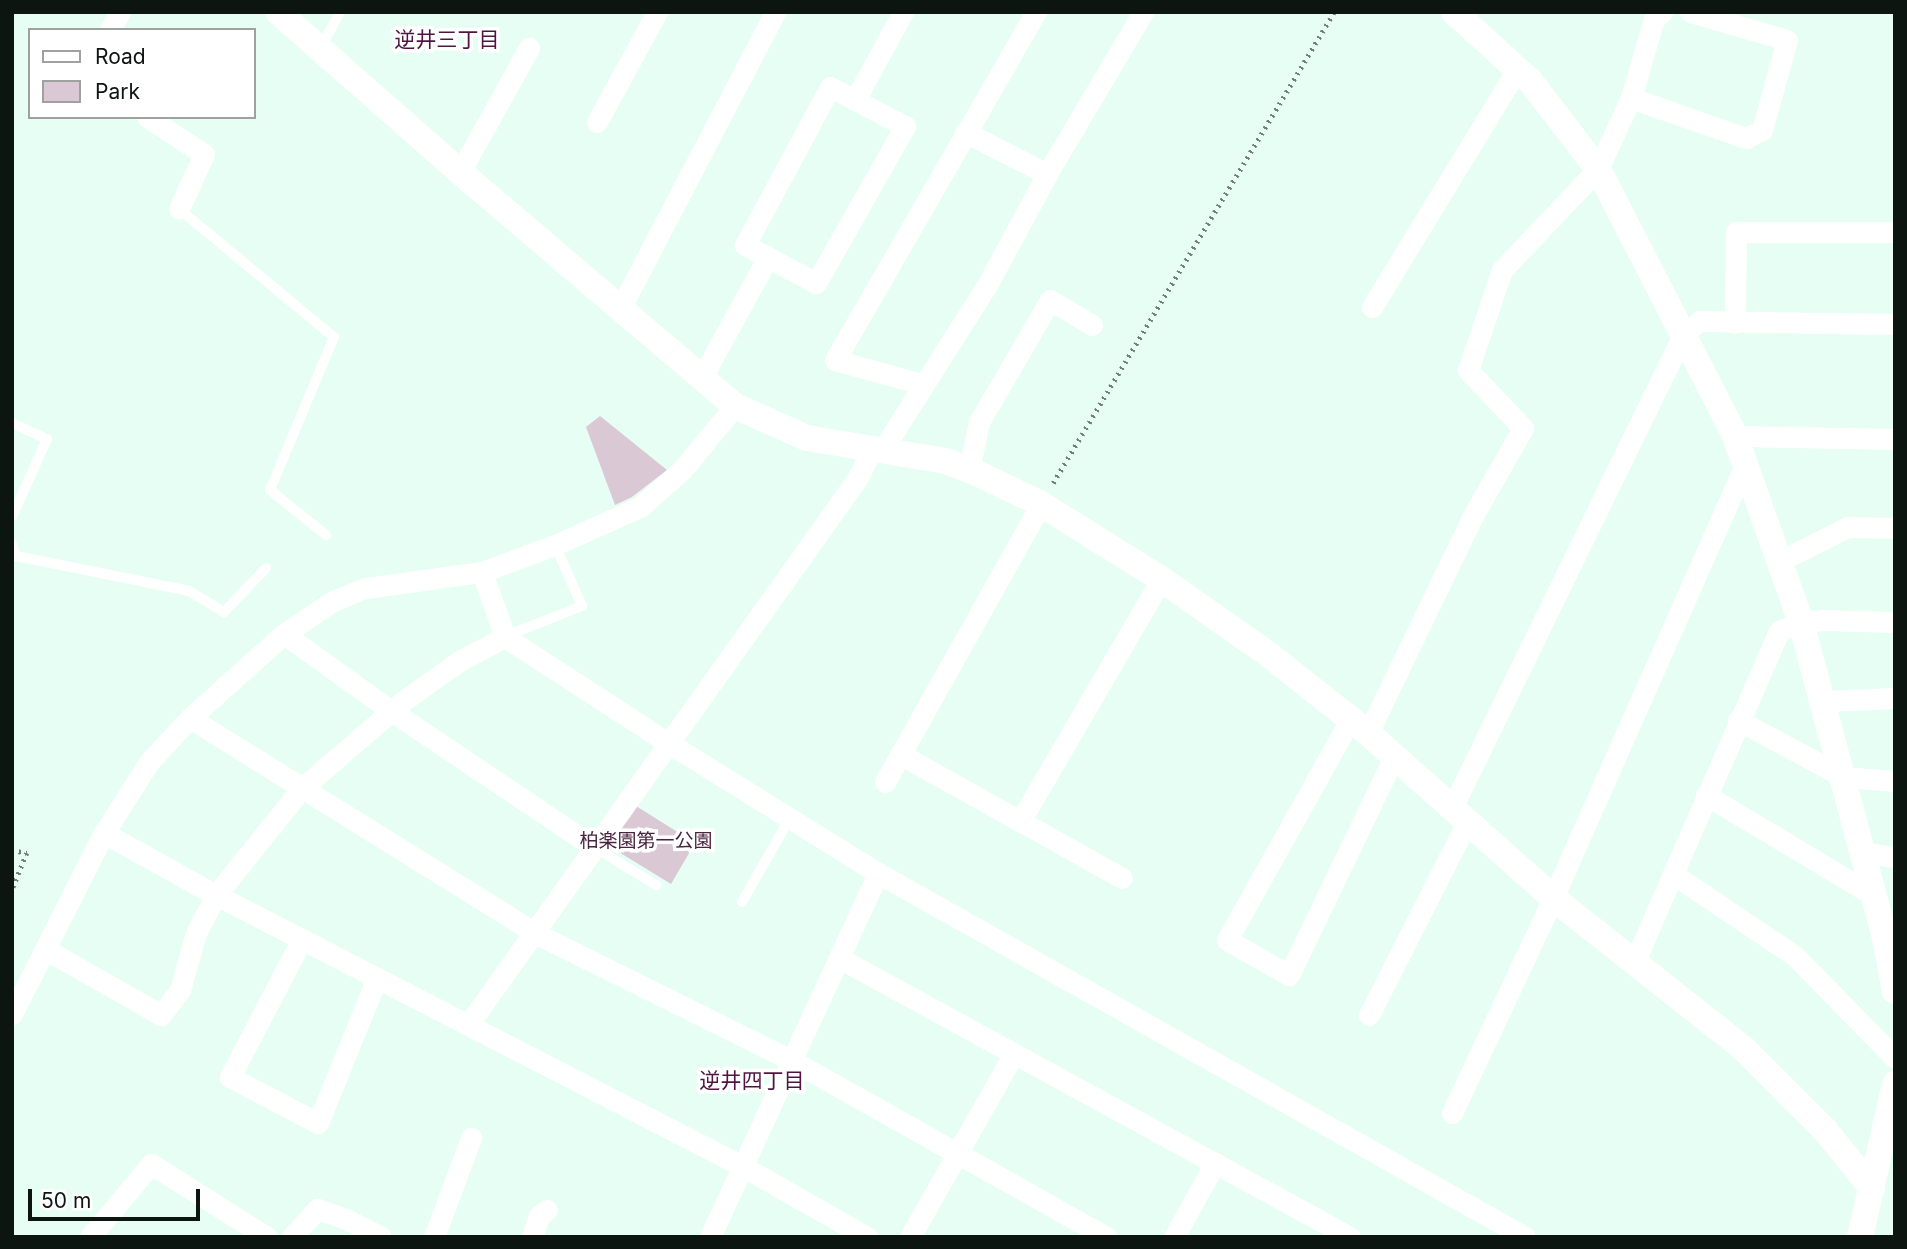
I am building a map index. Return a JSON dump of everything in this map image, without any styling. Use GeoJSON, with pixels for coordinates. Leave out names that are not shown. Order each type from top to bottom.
{"type":"FeatureCollection","features":[{"type":"Feature","properties":{"kind":"street"},"geometry":{"type":"LineString","coordinates":[[111,28],[120,12]]}},
{"type":"Feature","properties":{"kind":"street"},"geometry":{"type":"LineString","coordinates":[[278,12],[460,172],[735,406],[807,438],[946,461],[969,470],[1041,504],[1161,579],[1268,654],[1359,727],[1553,898],[1744,1049],[1825,1130],[1872,1188]]}},
{"type":"Feature","properties":{"kind":"street"},"geometry":{"type":"LineString","coordinates":[[597,122],[657,12]]}},
{"type":"Feature","properties":{"kind":"street"},"geometry":{"type":"LineString","coordinates":[[621,307],[775,12]]}},
{"type":"Feature","properties":{"kind":"street"},"geometry":{"type":"LineString","coordinates":[[856,98],[903,12]]}},
{"type":"Feature","properties":{"kind":"street"},"geometry":{"type":"LineString","coordinates":[[922,384],[835,360],[1036,12]]}},
{"type":"Feature","properties":{"kind":"street"},"geometry":{"type":"LineString","coordinates":[[468,1025],[594,846],[670,744],[922,384],[986,287],[1047,174],[1143,12]]}},
{"type":"Feature","properties":{"kind":"street"},"geometry":{"type":"LineString","coordinates":[[1454,12],[1530,81],[1598,169],[1684,332],[1735,436],[1801,622],[1873,895],[1889,934],[1895,990]]}},
{"type":"Feature","properties":{"kind":"street"},"geometry":{"type":"LineString","coordinates":[[1394,757],[1289,975],[1227,940],[1359,727],[1522,428],[1468,370],[1503,270],[1598,169],[1631,99],[1654,19],[1662,12]]}},
{"type":"Feature","properties":{"kind":"street"},"geometry":{"type":"LineString","coordinates":[[1631,99],[1746,138],[1762,130],[1787,40],[1690,12]]}},
{"type":"Feature","properties":{"kind":"street"},"geometry":{"type":"LineString","coordinates":[[460,172],[529,48]]}},
{"type":"Feature","properties":{"kind":"street"},"geometry":{"type":"LineString","coordinates":[[1372,307],[1517,69]]}},
{"type":"Feature","properties":{"kind":"street"},"geometry":{"type":"LineString","coordinates":[[830,87],[856,98],[905,126],[817,283],[768,257],[745,245],[830,87]]}},
{"type":"Feature","properties":{"kind":"street"},"geometry":{"type":"LineString","coordinates":[[150,119],[204,154],[179,209]]}},
{"type":"Feature","properties":{"kind":"street"},"geometry":{"type":"LineString","coordinates":[[965,132],[1047,174]]}},
{"type":"Feature","properties":{"kind":"street"},"geometry":{"type":"LineString","coordinates":[[1735,323],[1736,232],[1895,232]]}},
{"type":"Feature","properties":{"kind":"street"},"geometry":{"type":"LineString","coordinates":[[702,377],[768,257]]}},
{"type":"Feature","properties":{"kind":"street"},"geometry":{"type":"LineString","coordinates":[[969,470],[979,422],[1050,300],[1092,326]]}},
{"type":"Feature","properties":{"kind":"street"},"geometry":{"type":"LineString","coordinates":[[1368,1015],[1684,332],[1700,321],[1895,324]]}},
{"type":"Feature","properties":{"kind":"street"},"geometry":{"type":"LineString","coordinates":[[12,1014],[104,833],[149,762],[190,718],[284,634],[333,601],[366,588],[482,572],[555,545],[640,507],[682,470],[735,406]]}},
{"type":"Feature","properties":{"kind":"street"},"geometry":{"type":"LineString","coordinates":[[1735,436],[1895,439]]}},
{"type":"Feature","properties":{"kind":"street"},"geometry":{"type":"LineString","coordinates":[[1452,1113],[1553,898],[1746,463]]}},
{"type":"Feature","properties":{"kind":"street"},"geometry":{"type":"LineString","coordinates":[[885,782],[1041,504]]}},
{"type":"Feature","properties":{"kind":"street"},"geometry":{"type":"LineString","coordinates":[[1780,561],[1848,527],[1895,528]]}},
{"type":"Feature","properties":{"kind":"street"},"geometry":{"type":"LineString","coordinates":[[482,572],[505,637],[670,744],[878,873],[1524,1237]]}},
{"type":"Feature","properties":{"kind":"street"},"geometry":{"type":"LineString","coordinates":[[1021,820],[1161,579]]}},
{"type":"Feature","properties":{"kind":"street"},"geometry":{"type":"LineString","coordinates":[[1634,963],[1779,631],[1801,622],[1895,622]]}},
{"type":"Feature","properties":{"kind":"street"},"geometry":{"type":"LineString","coordinates":[[284,634],[390,710],[594,846]]}},
{"type":"Feature","properties":{"kind":"street"},"geometry":{"type":"LineString","coordinates":[[45,949],[161,1015],[180,990],[196,933],[216,895],[302,788],[390,710],[461,660],[505,637]]}},
{"type":"Feature","properties":{"kind":"street"},"geometry":{"type":"LineString","coordinates":[[1823,701],[1895,698]]}},
{"type":"Feature","properties":{"kind":"street"},"geometry":{"type":"LineString","coordinates":[[190,718],[535,933],[792,1060],[1107,1237]]}},
{"type":"Feature","properties":{"kind":"street"},"geometry":{"type":"LineString","coordinates":[[1738,720],[1844,777],[1895,781]]}},
{"type":"Feature","properties":{"kind":"street"},"geometry":{"type":"LineString","coordinates":[[900,754],[1122,878]]}},
{"type":"Feature","properties":{"kind":"street"},"geometry":{"type":"LineString","coordinates":[[1706,795],[1873,895]]}},
{"type":"Feature","properties":{"kind":"street"},"geometry":{"type":"LineString","coordinates":[[104,833],[216,895],[742,1166],[867,1237]]}},
{"type":"Feature","properties":{"kind":"street"},"geometry":{"type":"LineString","coordinates":[[1863,852],[1895,857]]}},
{"type":"Feature","properties":{"kind":"street"},"geometry":{"type":"LineString","coordinates":[[710,1237],[878,873]]}},
{"type":"Feature","properties":{"kind":"street"},"geometry":{"type":"LineString","coordinates":[[1673,874],[1796,956],[1895,1058]]}},
{"type":"Feature","properties":{"kind":"street"},"geometry":{"type":"LineString","coordinates":[[302,939],[230,1077],[318,1124],[377,978]]}},
{"type":"Feature","properties":{"kind":"street"},"geometry":{"type":"LineString","coordinates":[[839,958],[1350,1237]]}},
{"type":"Feature","properties":{"kind":"street"},"geometry":{"type":"LineString","coordinates":[[910,1237],[1014,1053]]}},
{"type":"Feature","properties":{"kind":"street"},"geometry":{"type":"LineString","coordinates":[[1860,1237],[1895,1084]]}},
{"type":"Feature","properties":{"kind":"street"},"geometry":{"type":"LineString","coordinates":[[434,1237],[471,1138]]}},
{"type":"Feature","properties":{"kind":"street"},"geometry":{"type":"LineString","coordinates":[[1174,1237],[1215,1163]]}},
{"type":"Feature","properties":{"kind":"street"},"geometry":{"type":"LineString","coordinates":[[90,1237],[151,1164],[267,1237]]}},
{"type":"Feature","properties":{"kind":"street"},"geometry":{"type":"LineString","coordinates":[[292,1237],[317,1209],[346,1219],[381,1237]]}},
{"type":"Feature","properties":{"kind":"street"},"geometry":{"type":"LineString","coordinates":[[531,1237],[539,1216],[547,1210]]}},
{"type":"Feature","properties":{"kind":"lane"},"geometry":{"type":"LineString","coordinates":[[320,49],[340,12]]}},
{"type":"Feature","properties":{"kind":"lane"},"geometry":{"type":"LineString","coordinates":[[179,209],[334,337],[271,489],[326,535]]}},
{"type":"Feature","properties":{"kind":"lane"},"geometry":{"type":"LineString","coordinates":[[12,423],[47,439],[12,517]]}},
{"type":"Feature","properties":{"kind":"lane"},"geometry":{"type":"LineString","coordinates":[[12,544],[16,556],[189,591],[224,612],[266,568]]}},
{"type":"Feature","properties":{"kind":"lane"},"geometry":{"type":"LineString","coordinates":[[505,637],[582,606],[555,545]]}},
{"type":"Feature","properties":{"kind":"lane"},"geometry":{"type":"LineString","coordinates":[[741,902],[790,818]]}},
{"type":"Feature","properties":{"kind":"lane"},"geometry":{"type":"LineString","coordinates":[[594,846],[656,885]]}},
{"type":"Feature","properties":{"kind":"path"},"geometry":{"type":"LineString","coordinates":[[1041,504],[1334,12]]}},
{"type":"Feature","properties":{"kind":"path"},"geometry":{"type":"LineString","coordinates":[[12,850],[27,853],[12,890]]}},
{"type":"Feature","properties":{"kind":"green space"},"geometry":{"type":"Polygon","coordinates":[[[600,416],[667,470],[632,497],[615,505],[586,427],[600,416]]]}},
{"type":"Feature","properties":{"kind":"green space","name":"柏楽園第一公園"},"geometry":{"type":"Polygon","coordinates":[[[636,806],[695,843],[671,884],[614,849],[611,841],[636,806]]]}},
{"type":"Feature","properties":{"kind":"district","name":"逆井三丁目"},"geometry":{"type":"Point","coordinates":[447,40]}},
{"type":"Feature","properties":{"kind":"district","name":"逆井四丁目"},"geometry":{"type":"Point","coordinates":[752,1081]}}]}
